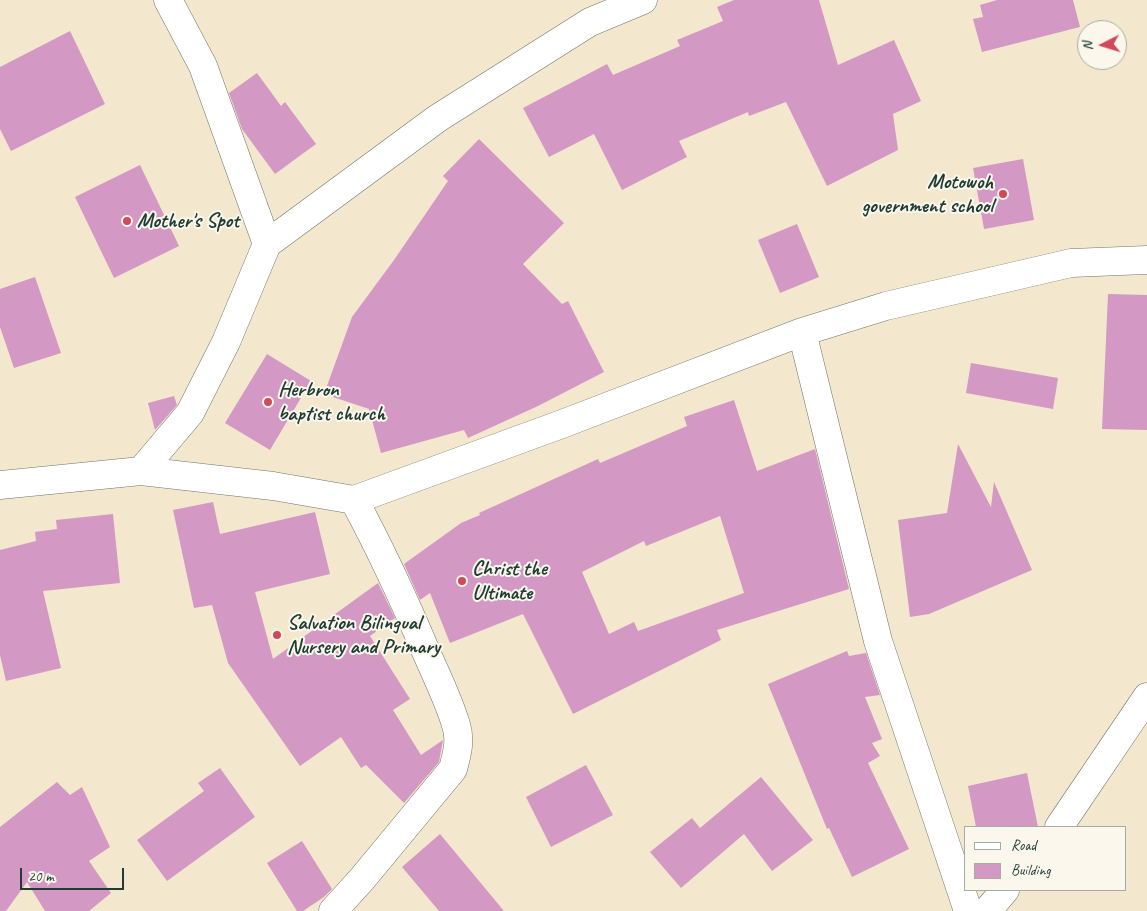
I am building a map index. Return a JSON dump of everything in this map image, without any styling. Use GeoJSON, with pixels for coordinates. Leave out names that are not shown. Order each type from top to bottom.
{"type":"FeatureCollection","features":[{"type":"Feature","properties":{"kind":"street"},"geometry":{"type":"LineString","coordinates":[[168,0],[203,66],[267,244]]}},
{"type":"Feature","properties":{"kind":"street"},"geometry":{"type":"LineString","coordinates":[[141,471],[190,413],[226,342],[267,244],[438,118],[590,22],[643,0]]}},
{"type":"Feature","properties":{"kind":"street"},"geometry":{"type":"LineString","coordinates":[[0,485],[141,471],[273,486],[354,500],[562,424],[802,332],[886,306],[1071,263],[1147,260]]}},
{"type":"Feature","properties":{"kind":"street"},"geometry":{"type":"LineString","coordinates":[[802,332],[878,641],[968,911]]}},
{"type":"Feature","properties":{"kind":"street"},"geometry":{"type":"LineString","coordinates":[[332,911],[362,879],[453,769],[459,747],[457,726],[434,671],[386,563],[354,500]]}},
{"type":"Feature","properties":{"kind":"street"},"geometry":{"type":"LineString","coordinates":[[1060,826],[1147,697]]}},
{"type":"Feature","properties":{"kind":"street"},"geometry":{"type":"LineString","coordinates":[[987,911],[1004,891]]}},
{"type":"Feature","properties":{"kind":"building"},"geometry":{"type":"Polygon","coordinates":[[[734,0],[819,0],[838,65],[894,40],[921,101],[893,114],[898,150],[827,186],[786,102],[749,116],[748,112],[679,141],[687,157],[622,190],[594,134],[549,157],[523,108],[607,64],[613,75],[680,46],[677,40],[723,21],[717,7],[734,0]]]}},
{"type":"Feature","properties":{"kind":"building"},"geometry":{"type":"Polygon","coordinates":[[[997,0],[1073,0],[1078,20],[1077,28],[982,52],[973,19],[983,17],[980,5],[997,0]]]}},
{"type":"Feature","properties":{"kind":"building"},"geometry":{"type":"Polygon","coordinates":[[[70,31],[105,104],[11,151],[0,129],[0,67],[70,31]]]}},
{"type":"Feature","properties":{"kind":"building"},"geometry":{"type":"Polygon","coordinates":[[[257,73],[281,106],[285,102],[316,144],[275,174],[242,129],[229,93],[257,73]]]}},
{"type":"Feature","properties":{"kind":"building"},"geometry":{"type":"Polygon","coordinates":[[[479,139],[564,223],[523,264],[562,304],[568,301],[604,372],[538,406],[468,438],[464,430],[381,453],[369,409],[324,394],[352,317],[448,181],[443,176],[479,139]]]}},
{"type":"Feature","properties":{"kind":"building","name":"Motowoh government school"},"geometry":{"type":"Polygon","coordinates":[[[1023,159],[1034,220],[984,229],[973,168],[1023,159]]]}},
{"type":"Feature","properties":{"kind":"building","name":"Mother's Spot"},"geometry":{"type":"Polygon","coordinates":[[[140,165],[179,246],[114,278],[75,197],[140,165]]]}},
{"type":"Feature","properties":{"kind":"building"},"geometry":{"type":"Polygon","coordinates":[[[797,224],[819,277],[780,293],[758,240],[797,224]]]}},
{"type":"Feature","properties":{"kind":"building"},"geometry":{"type":"Polygon","coordinates":[[[35,277],[61,353],[14,368],[0,327],[0,289],[35,277]]]}},
{"type":"Feature","properties":{"kind":"building"},"geometry":{"type":"Polygon","coordinates":[[[1108,294],[1147,295],[1147,430],[1102,429],[1108,294]]]}},
{"type":"Feature","properties":{"kind":"building","name":"Herbron baptist church"},"geometry":{"type":"Polygon","coordinates":[[[267,354],[311,381],[270,450],[225,423],[267,354]]]}},
{"type":"Feature","properties":{"kind":"building"},"geometry":{"type":"Polygon","coordinates":[[[971,363],[1058,378],[1053,409],[966,393],[971,363]]]}},
{"type":"Feature","properties":{"kind":"building"},"geometry":{"type":"Polygon","coordinates":[[[174,396],[177,405],[155,430],[148,403],[174,396]]]}},
{"type":"Feature","properties":{"kind":"building"},"geometry":{"type":"Polygon","coordinates":[[[734,400],[757,471],[815,449],[849,589],[717,630],[721,640],[573,714],[523,614],[450,643],[430,593],[420,600],[404,564],[461,523],[480,515],[479,513],[598,459],[600,463],[687,426],[684,417],[734,400]],[[720,516],[646,546],[644,541],[582,572],[609,634],[634,622],[638,631],[744,593],[720,516]]]}},
{"type":"Feature","properties":{"kind":"building"},"geometry":{"type":"Polygon","coordinates":[[[958,444],[991,507],[994,482],[1032,570],[929,614],[910,617],[898,520],[947,513],[958,444]]]}},
{"type":"Feature","properties":{"kind":"building"},"geometry":{"type":"Polygon","coordinates":[[[213,502],[220,534],[315,512],[330,574],[255,592],[273,659],[378,583],[395,618],[370,636],[410,699],[393,710],[421,755],[443,740],[439,762],[404,803],[366,765],[361,768],[341,737],[300,766],[228,663],[212,605],[194,608],[173,510],[213,502]]]}},
{"type":"Feature","properties":{"kind":"building"},"geometry":{"type":"Polygon","coordinates":[[[113,514],[120,583],[43,591],[61,668],[6,681],[0,655],[0,550],[36,541],[35,532],[57,529],[56,520],[113,514]]]}},
{"type":"Feature","properties":{"kind":"building"},"geometry":{"type":"Polygon","coordinates":[[[847,651],[849,656],[866,653],[880,695],[865,697],[882,739],[872,743],[880,756],[868,763],[909,849],[852,877],[829,828],[827,829],[768,684],[847,651]]]}},
{"type":"Feature","properties":{"kind":"building"},"geometry":{"type":"Polygon","coordinates":[[[586,765],[613,815],[551,847],[526,797],[586,765]]]}},
{"type":"Feature","properties":{"kind":"building"},"geometry":{"type":"Polygon","coordinates":[[[220,768],[255,817],[167,881],[137,840],[204,791],[198,783],[220,768]]]}},
{"type":"Feature","properties":{"kind":"building"},"geometry":{"type":"Polygon","coordinates":[[[1027,773],[1038,826],[976,826],[968,786],[1027,773]]]}},
{"type":"Feature","properties":{"kind":"building"},"geometry":{"type":"Polygon","coordinates":[[[761,777],[813,840],[772,871],[744,834],[681,888],[650,852],[692,818],[700,828],[761,777]]]}},
{"type":"Feature","properties":{"kind":"building"},"geometry":{"type":"Polygon","coordinates":[[[57,782],[70,795],[82,787],[110,847],[89,861],[111,893],[89,911],[45,911],[27,882],[6,911],[0,911],[0,827],[57,782]]]}},
{"type":"Feature","properties":{"kind":"building"},"geometry":{"type":"Polygon","coordinates":[[[440,834],[504,911],[439,911],[402,867],[440,834]]]}},
{"type":"Feature","properties":{"kind":"building"},"geometry":{"type":"Polygon","coordinates":[[[302,841],[332,889],[324,897],[303,911],[297,911],[267,863],[302,841]]]}},
{"type":"Feature","properties":{"kind":"place","name":"Motowoh government school"},"geometry":{"type":"Point","coordinates":[1003,194]}},
{"type":"Feature","properties":{"kind":"place","name":"Mother's Spot"},"geometry":{"type":"Point","coordinates":[127,221]}},
{"type":"Feature","properties":{"kind":"place","name":"Herbron baptist church"},"geometry":{"type":"Point","coordinates":[268,402]}},
{"type":"Feature","properties":{"kind":"place","name":"Christ the Ultimate"},"geometry":{"type":"Point","coordinates":[462,581]}},
{"type":"Feature","properties":{"kind":"place","name":"Salvation Bilingual Nursery and Primary"},"geometry":{"type":"Point","coordinates":[277,635]}}]}
